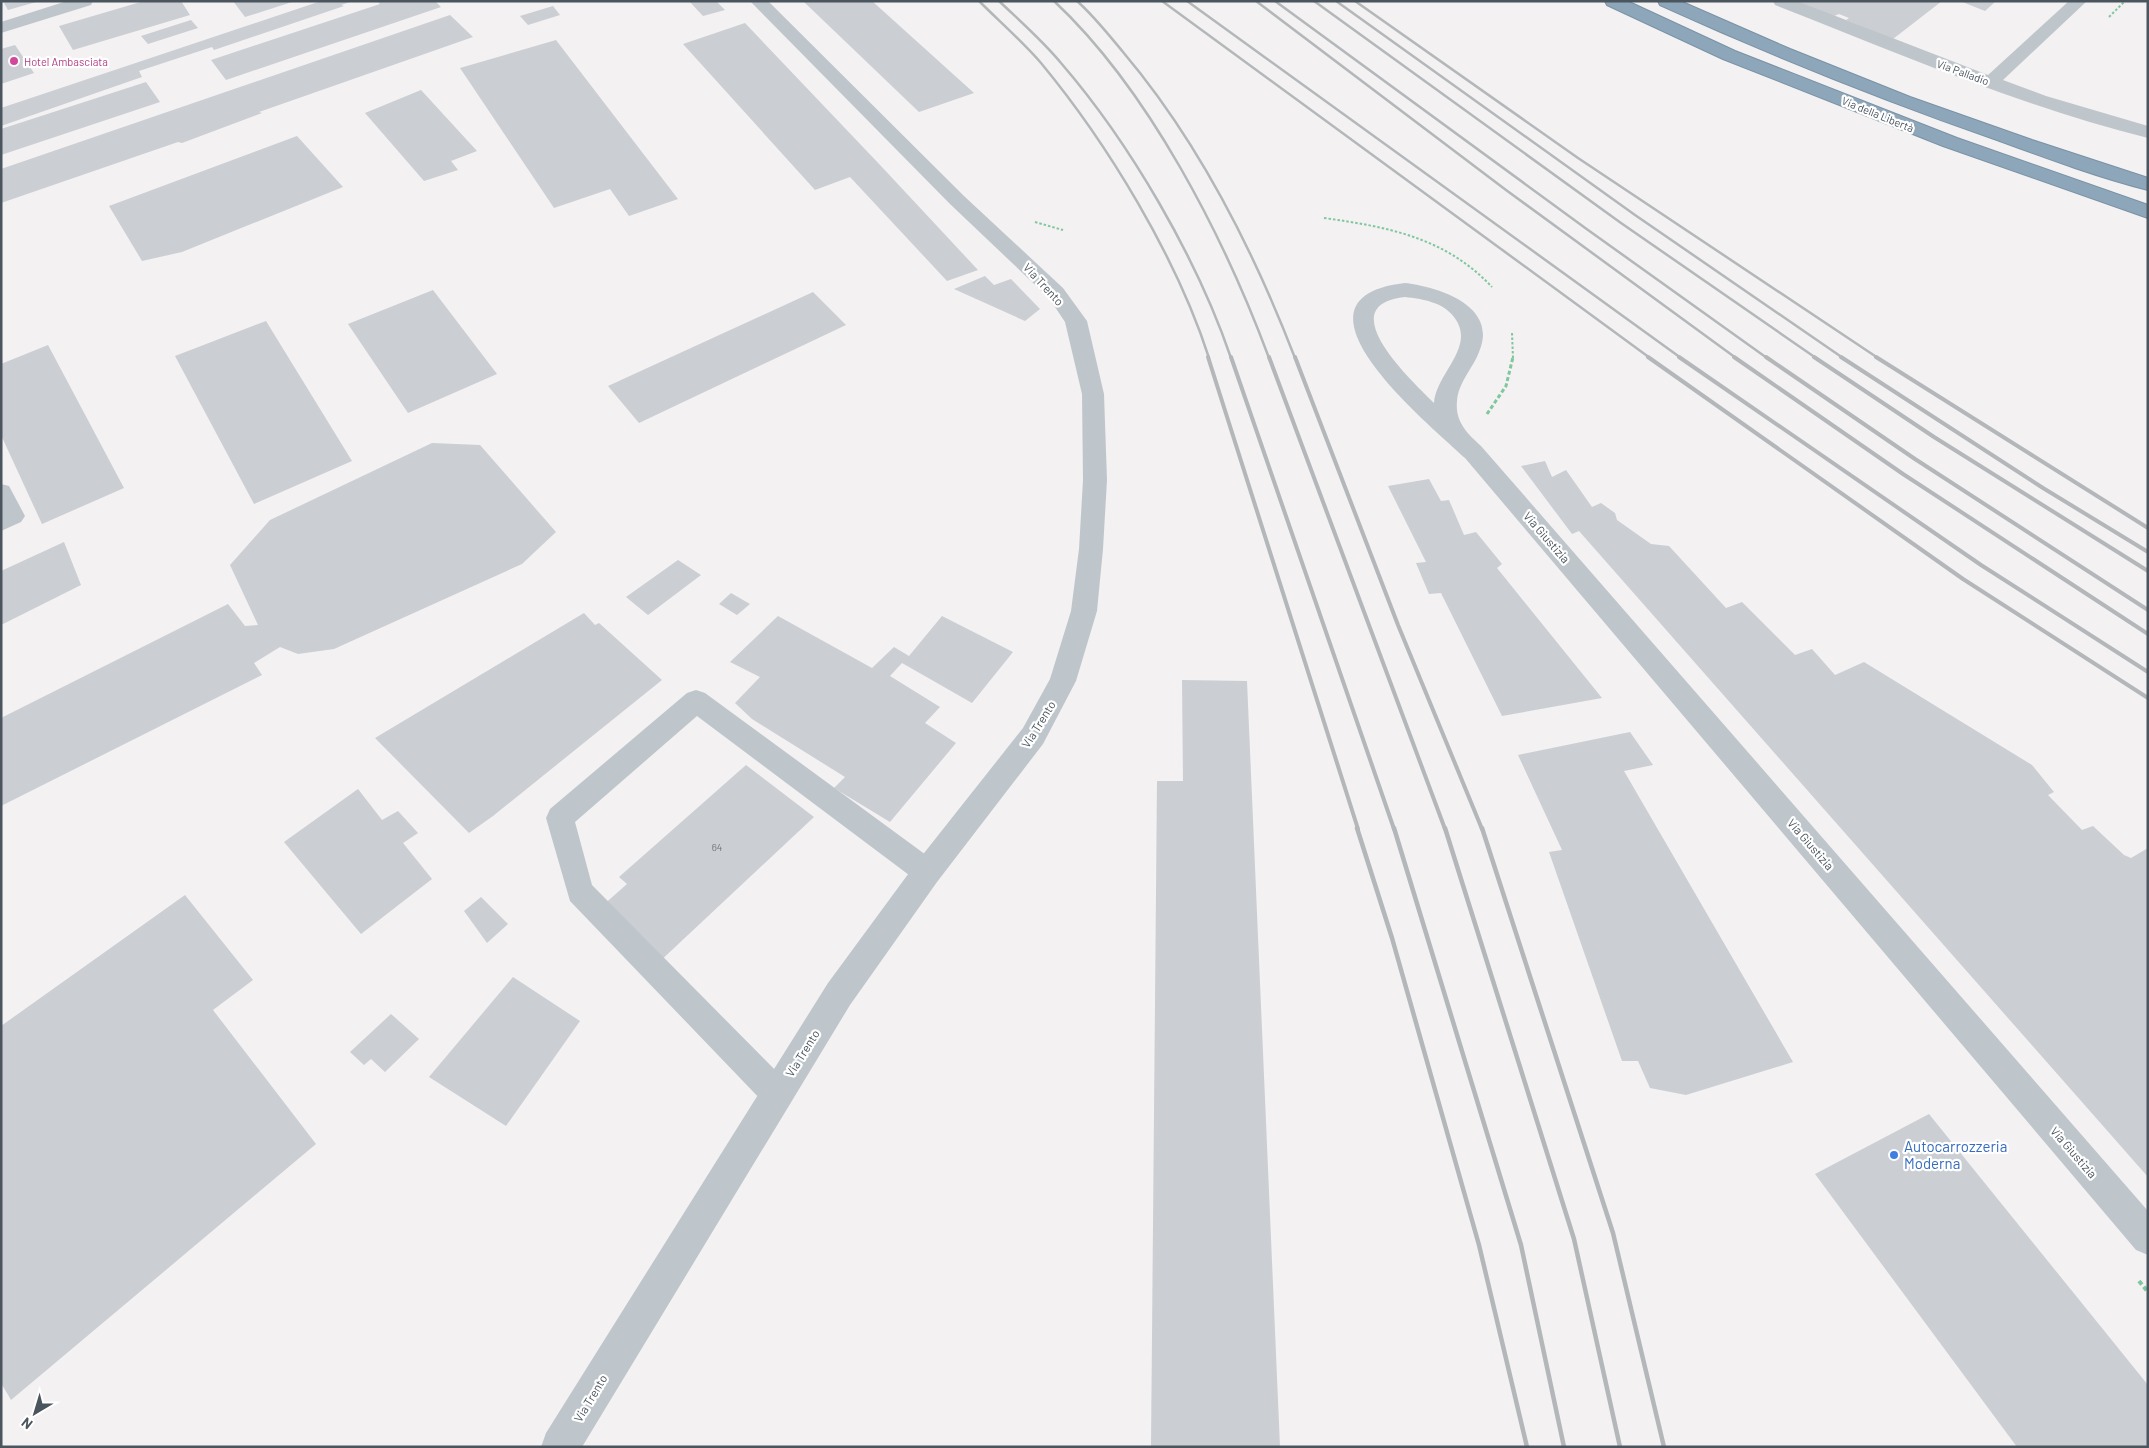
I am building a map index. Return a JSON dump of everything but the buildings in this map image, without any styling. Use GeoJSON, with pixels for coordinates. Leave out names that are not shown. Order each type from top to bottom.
{"type":"FeatureCollection","features":[{"type":"Feature","properties":{"kind":"highway","name":"Via della Libertà"},"geometry":{"type":"LineString","coordinates":[[1613,1],[1729,55],[1941,139],[2148,212]]}},
{"type":"Feature","properties":{"kind":"highway","name":"Via della Libertà"},"geometry":{"type":"LineString","coordinates":[[1666,1],[1746,38],[1953,119],[2148,184]]}},
{"type":"Feature","properties":{"kind":"street"},"geometry":{"type":"LineString","coordinates":[[1,28],[85,1]]}},
{"type":"Feature","properties":{"kind":"street","name":"Via Trento"},"geometry":{"type":"LineString","coordinates":[[560,1447],[776,1093],[839,994],[927,872],[1033,736],[1063,681],[1084,611],[1091,549],[1095,480],[1090,375],[1076,321],[1056,293],[957,200],[758,1]]}},
{"type":"Feature","properties":{"kind":"street","name":"Via Palladio"},"geometry":{"type":"LineString","coordinates":[[1782,1],[2040,100],[2148,132]]}},
{"type":"Feature","properties":{"kind":"street"},"geometry":{"type":"LineString","coordinates":[[1990,82],[2079,1]]}},
{"type":"Feature","properties":{"kind":"street","name":"Via Giustizia"},"geometry":{"type":"LineString","coordinates":[[1451,430],[1445,399],[1451,379],[1469,351],[1472,330],[1470,323],[1450,300],[1426,291],[1402,289],[1378,296],[1369,302],[1362,318],[1369,339],[1415,399],[1473,452],[2148,1238]]}},
{"type":"Feature","properties":{"kind":"lane"},"geometry":{"type":"LineString","coordinates":[[1,492],[13,516],[1,522]]}},
{"type":"Feature","properties":{"kind":"lane"},"geometry":{"type":"LineString","coordinates":[[776,1093],[580,892],[560,818],[696,701],[927,872]]}},
{"type":"Feature","properties":{"kind":"railway"},"geometry":{"type":"LineString","coordinates":[[979,1],[1041,63],[1091,129],[1115,166],[1138,203],[1179,281],[1209,358]]}},
{"type":"Feature","properties":{"kind":"railway"},"geometry":{"type":"LineString","coordinates":[[999,1],[1061,63],[1087,95],[1136,165],[1159,203],[1200,281],[1231,358]]}},
{"type":"Feature","properties":{"kind":"railway"},"geometry":{"type":"LineString","coordinates":[[1054,1],[1089,37],[1121,77],[1152,121],[1206,215],[1230,264],[1269,358]]}},
{"type":"Feature","properties":{"kind":"railway"},"geometry":{"type":"LineString","coordinates":[[1077,1],[1101,25],[1123,52],[1176,122],[1200,160],[1242,237],[1279,317],[1295,358]]}},
{"type":"Feature","properties":{"kind":"railway"},"geometry":{"type":"LineString","coordinates":[[1162,1],[1650,358]]}},
{"type":"Feature","properties":{"kind":"railway"},"geometry":{"type":"LineString","coordinates":[[1187,1],[1681,358]]}},
{"type":"Feature","properties":{"kind":"railway"},"geometry":{"type":"LineString","coordinates":[[1256,1],[1506,190],[1736,358]]}},
{"type":"Feature","properties":{"kind":"railway"},"geometry":{"type":"LineString","coordinates":[[1275,1],[1588,230],[1767,358]]}},
{"type":"Feature","properties":{"kind":"railway"},"geometry":{"type":"LineString","coordinates":[[1314,1],[1621,223],[1816,358]]}},
{"type":"Feature","properties":{"kind":"railway"},"geometry":{"type":"LineString","coordinates":[[1336,1],[1635,215],[1843,358]]}},
{"type":"Feature","properties":{"kind":"railway"},"geometry":{"type":"LineString","coordinates":[[1355,1],[1578,158],[1878,358]]}},
{"type":"Feature","properties":{"kind":"railway"},"geometry":{"type":"LineString","coordinates":[[1208,357],[1358,829]]}},
{"type":"Feature","properties":{"kind":"railway"},"geometry":{"type":"LineString","coordinates":[[1231,357],[1394,829]]}},
{"type":"Feature","properties":{"kind":"railway"},"geometry":{"type":"LineString","coordinates":[[1269,357],[1445,829]]}},
{"type":"Feature","properties":{"kind":"railway"},"geometry":{"type":"LineString","coordinates":[[1295,357],[1398,625],[1482,829]]}},
{"type":"Feature","properties":{"kind":"railway"},"geometry":{"type":"LineString","coordinates":[[1648,357],[1963,579],[2148,698]]}},
{"type":"Feature","properties":{"kind":"railway"},"geometry":{"type":"LineString","coordinates":[[1679,357],[1981,565],[2148,672]]}},
{"type":"Feature","properties":{"kind":"railway"},"geometry":{"type":"LineString","coordinates":[[1734,357],[1903,474],[2148,634]]}},
{"type":"Feature","properties":{"kind":"railway"},"geometry":{"type":"LineString","coordinates":[[1766,357],[1915,459],[2148,610]]}},
{"type":"Feature","properties":{"kind":"railway"},"geometry":{"type":"LineString","coordinates":[[1814,357],[1934,437],[2148,571]]}},
{"type":"Feature","properties":{"kind":"railway"},"geometry":{"type":"LineString","coordinates":[[1841,357],[2043,488],[2148,552]]}},
{"type":"Feature","properties":{"kind":"railway"},"geometry":{"type":"LineString","coordinates":[[1876,357],[2148,528]]}},
{"type":"Feature","properties":{"kind":"railway"},"geometry":{"type":"LineString","coordinates":[[1357,828],[1392,938],[1479,1245],[1527,1447]]}},
{"type":"Feature","properties":{"kind":"railway"},"geometry":{"type":"LineString","coordinates":[[1394,828],[1521,1245],[1564,1447]]}},
{"type":"Feature","properties":{"kind":"railway"},"geometry":{"type":"LineString","coordinates":[[1445,828],[1574,1239],[1620,1447]]}},
{"type":"Feature","properties":{"kind":"railway"},"geometry":{"type":"LineString","coordinates":[[1482,828],[1613,1233],[1664,1447]]}},
{"type":"Feature","properties":{"kind":"place","name":"Hotel Ambasciata"},"geometry":{"type":"Point","coordinates":[14,61]}},
{"type":"Feature","properties":{"kind":"place","name":"Autocarrozzeria Moderna"},"geometry":{"type":"Point","coordinates":[1894,1155]}}]}
